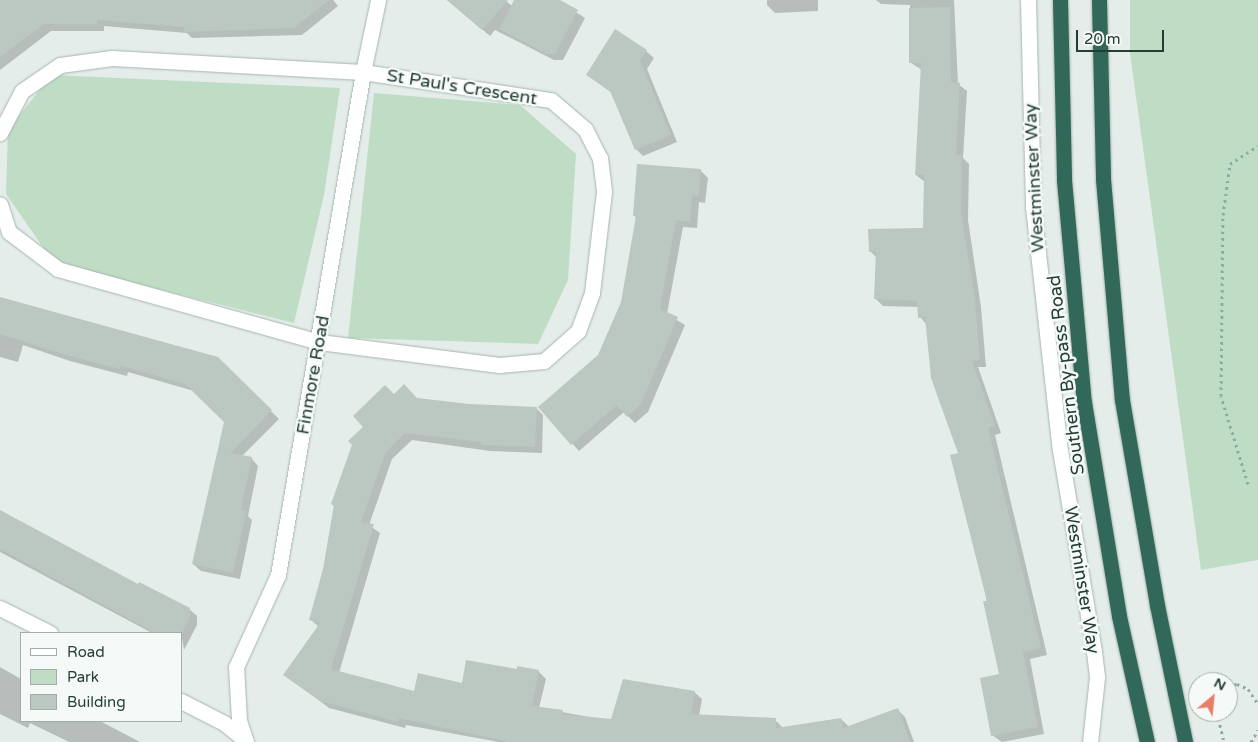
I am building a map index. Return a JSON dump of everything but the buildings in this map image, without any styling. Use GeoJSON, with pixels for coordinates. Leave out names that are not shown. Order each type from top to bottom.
{"type":"FeatureCollection","features":[{"type":"Feature","properties":{"kind":"highway","name":"Southern By-pass Road"},"geometry":{"type":"LineString","coordinates":[[1060,0],[1064,180],[1084,402],[1119,616],[1147,742]]}},
{"type":"Feature","properties":{"kind":"highway"},"geometry":{"type":"LineString","coordinates":[[1099,0],[1103,180],[1122,400],[1156,605],[1185,742]]}},
{"type":"Feature","properties":{"kind":"street","name":"Finmore Road"},"geometry":{"type":"LineString","coordinates":[[247,742],[239,720],[236,668],[278,575],[319,342],[362,72],[378,0]]}},
{"type":"Feature","properties":{"kind":"street","name":"Westminster Way"},"geometry":{"type":"LineString","coordinates":[[1028,0],[1033,207],[1060,450],[1094,652],[1096,677],[1090,742]]}},
{"type":"Feature","properties":{"kind":"street","name":"St Paul's Crescent"},"geometry":{"type":"LineString","coordinates":[[0,133],[22,92],[60,65],[112,58],[362,72],[550,100],[584,129],[600,158],[604,192],[592,292],[578,330],[544,361],[499,365],[319,342],[58,269],[9,232],[0,204]]}},
{"type":"Feature","properties":{"kind":"street"},"geometry":{"type":"LineString","coordinates":[[0,608],[48,632]]}},
{"type":"Feature","properties":{"kind":"street"},"geometry":{"type":"LineString","coordinates":[[182,702],[224,724],[247,742]]}},
{"type":"Feature","properties":{"kind":"path"},"geometry":{"type":"LineString","coordinates":[[1248,484],[1221,396],[1223,214],[1230,164],[1258,146]]}},
{"type":"Feature","properties":{"kind":"path"},"geometry":{"type":"LineString","coordinates":[[1238,684],[1248,689],[1258,704]]}},
{"type":"Feature","properties":{"kind":"path"},"geometry":{"type":"LineString","coordinates":[[1219,722],[1224,742]]}},
{"type":"Feature","properties":{"kind":"path"},"geometry":{"type":"LineString","coordinates":[[1251,742],[1258,730]]}},
{"type":"Feature","properties":{"kind":"green space"},"geometry":{"type":"Polygon","coordinates":[[[1130,0],[1258,0],[1258,560],[1201,570],[1130,53],[1130,0]]]}},
{"type":"Feature","properties":{"kind":"green space"},"geometry":{"type":"Polygon","coordinates":[[[52,75],[340,88],[324,195],[294,323],[54,263],[6,194],[8,129],[52,75]]]}},
{"type":"Feature","properties":{"kind":"green space"},"geometry":{"type":"Polygon","coordinates":[[[374,93],[520,105],[576,154],[568,280],[538,344],[348,338],[374,93]]]}}]}
